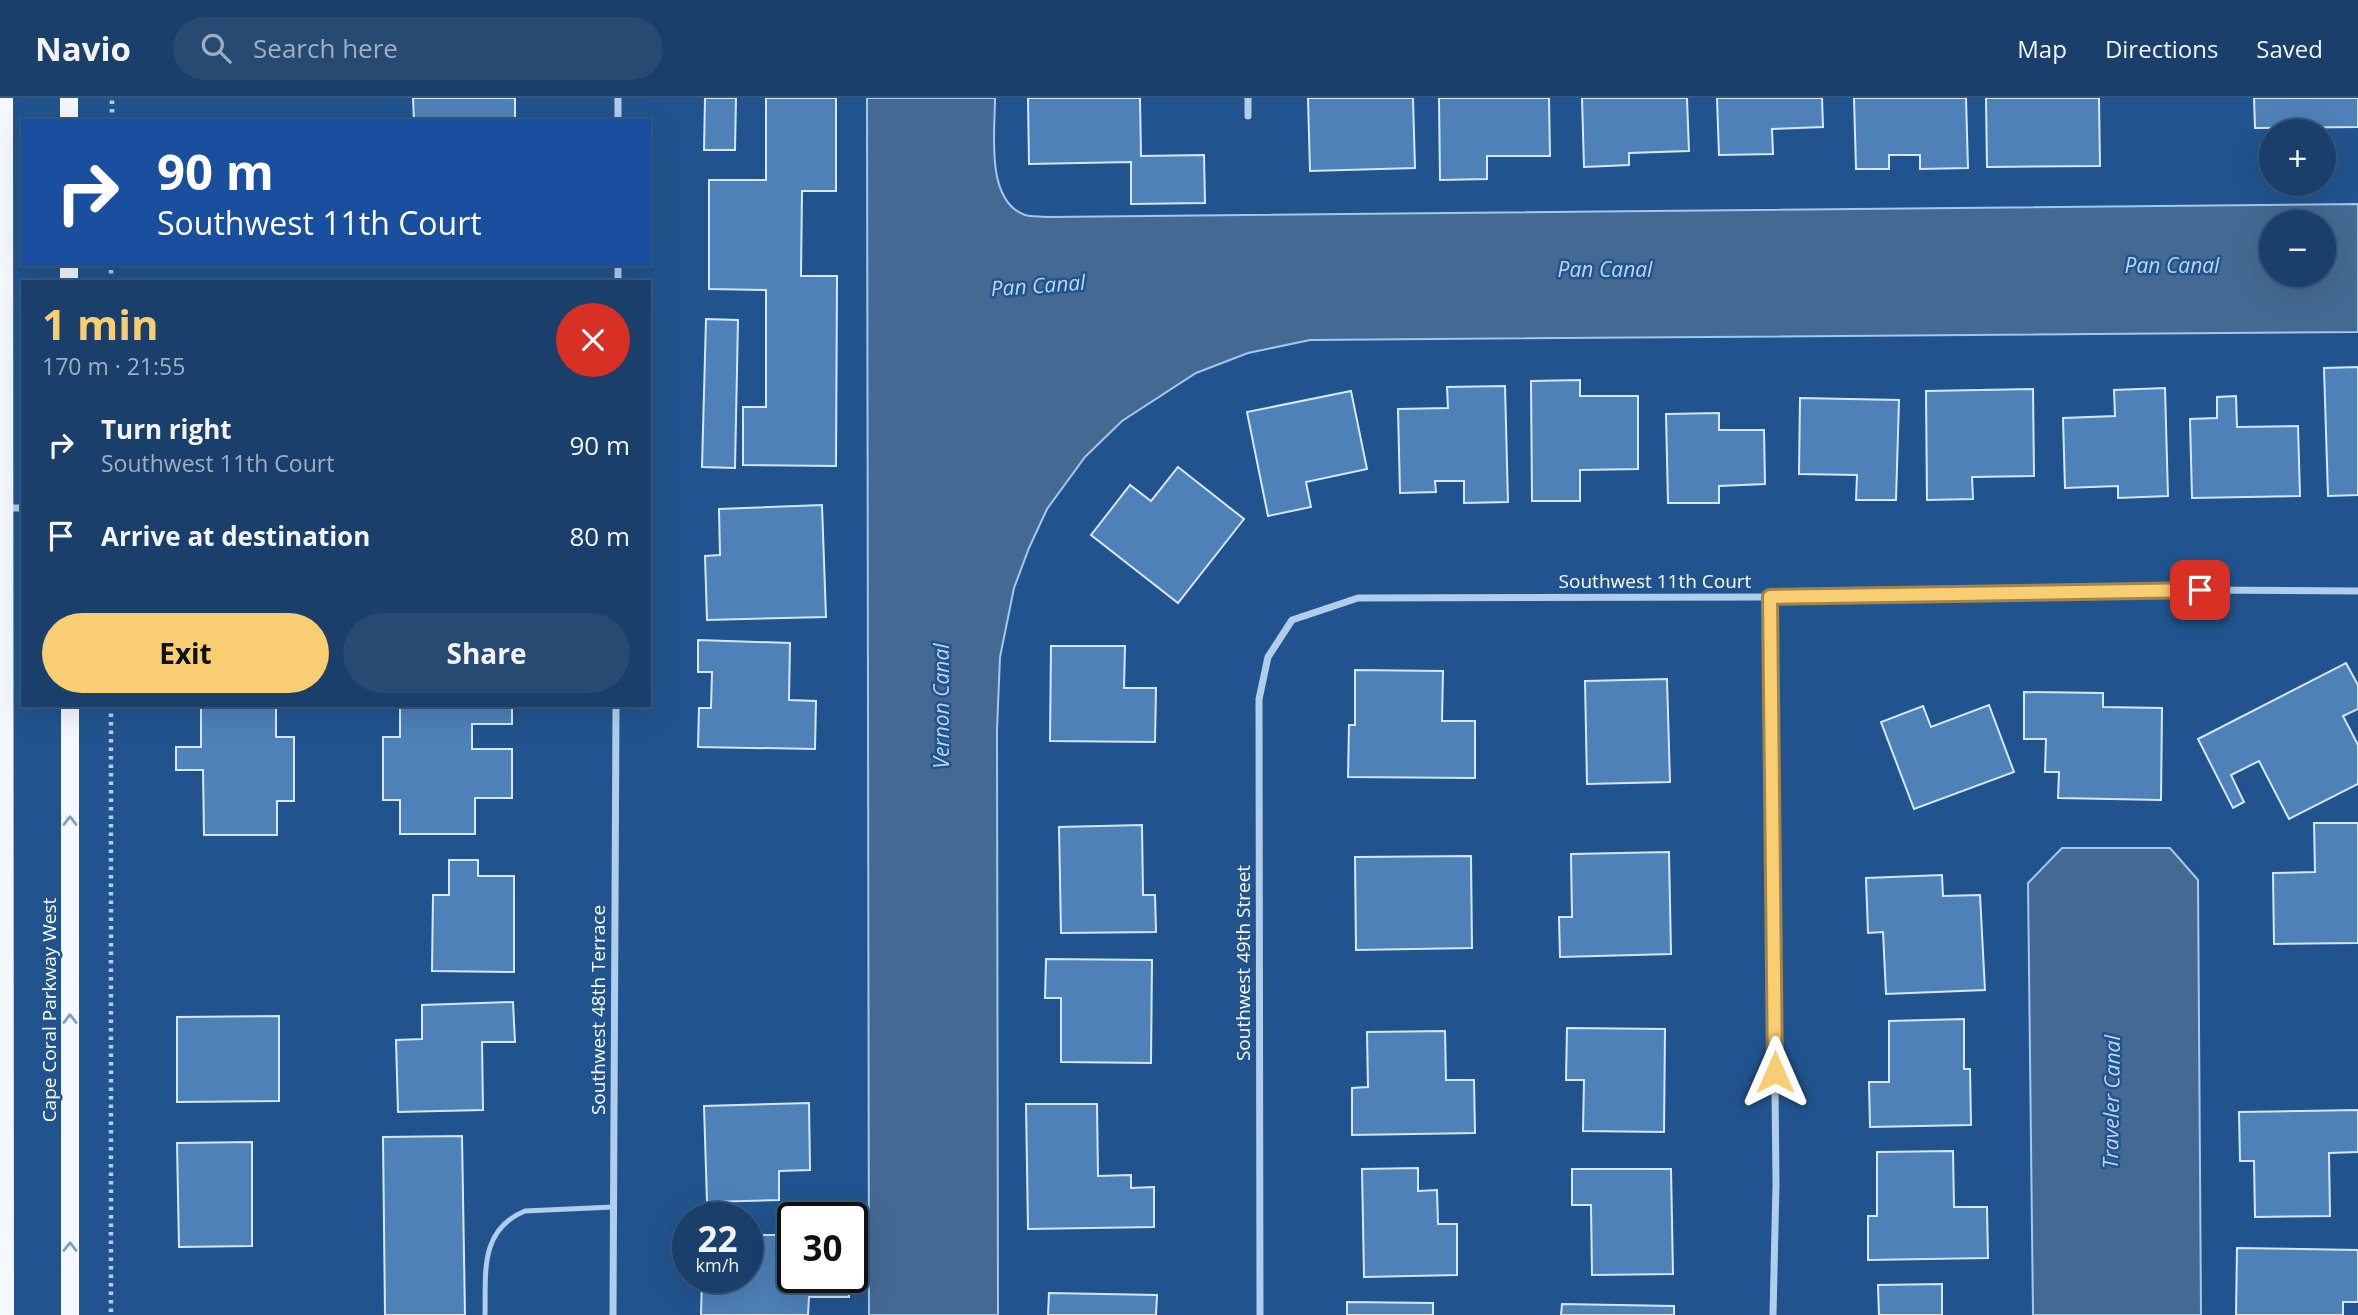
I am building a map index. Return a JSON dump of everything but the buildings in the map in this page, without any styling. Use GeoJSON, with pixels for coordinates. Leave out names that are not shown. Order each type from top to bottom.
{"type":"FeatureCollection","features":[{"type":"Feature","properties":{"kind":"main road"},"geometry":{"type":"LineString","coordinates":[[4,98],[9,508],[5,1315]]}},
{"type":"Feature","properties":{"kind":"main road"},"geometry":{"type":"LineString","coordinates":[[69,98],[69,119]]}},
{"type":"Feature","properties":{"kind":"main road","name":"Cape Coral Parkway West"},"geometry":{"type":"LineString","coordinates":[[70,707],[70,1315]]}},
{"type":"Feature","properties":{"kind":"street"},"geometry":{"type":"LineString","coordinates":[[618,98],[618,119]]}},
{"type":"Feature","properties":{"kind":"street"},"geometry":{"type":"LineString","coordinates":[[1248,98],[1248,116]]}},
{"type":"Feature","properties":{"kind":"street","name":"Southwest 11th Court"},"geometry":{"type":"LineString","coordinates":[[1292,620],[1358,598],[1770,597],[2200,590],[2358,591]]}},
{"type":"Feature","properties":{"kind":"street"},"geometry":{"type":"LineString","coordinates":[[1770,597],[1776,1184],[1773,1315]]}},
{"type":"Feature","properties":{"kind":"street","name":"Southwest 49th Street"},"geometry":{"type":"LineString","coordinates":[[1260,1315],[1259,699],[1268,657],[1292,620]]}},
{"type":"Feature","properties":{"kind":"street","name":"Southwest 48th Terrace"},"geometry":{"type":"LineString","coordinates":[[613,1315],[616,707]]}},
{"type":"Feature","properties":{"kind":"lane"},"geometry":{"type":"LineString","coordinates":[[485,1315],[486,1258],[500,1226],[512,1216],[525,1211],[613,1207]]}},
{"type":"Feature","properties":{"kind":"path"},"geometry":{"type":"LineString","coordinates":[[112,98],[112,119]]}},
{"type":"Feature","properties":{"kind":"path"},"geometry":{"type":"LineString","coordinates":[[111,707],[111,1315]]}},
{"type":"Feature","properties":{"kind":"water"},"geometry":{"type":"Polygon","coordinates":[[[867,98],[995,98],[995,164],[1003,195],[1012,207],[1025,215],[1047,217],[2358,204],[2358,332],[1310,340],[1248,353],[1196,373],[1122,421],[1085,457],[1047,509],[1014,588],[1000,657],[997,730],[998,1315],[869,1315],[867,98]]]}},
{"type":"Feature","properties":{"kind":"water","name":"Traveler Canal"},"geometry":{"type":"Polygon","coordinates":[[[2062,848],[2170,848],[2198,880],[2201,1315],[2033,1315],[2028,883],[2062,848]]]}},
{"type":"Feature","properties":{"kind":"route"},"geometry":{"type":"LineString","coordinates":[[1775,1072],[1770,597],[2200,590]]}},
{"type":"Feature","properties":{"kind":"water label","name":"Pan Canal"},"geometry":{"type":"Point","coordinates":[2172,265]}},
{"type":"Feature","properties":{"kind":"water label","name":"Pan Canal"},"geometry":{"type":"Point","coordinates":[1605,269]}},
{"type":"Feature","properties":{"kind":"water label","name":"Pan Canal"},"geometry":{"type":"Point","coordinates":[1038,285]}},
{"type":"Feature","properties":{"kind":"water label","name":"Vernon Canal"},"geometry":{"type":"Point","coordinates":[941,706]}}]}
